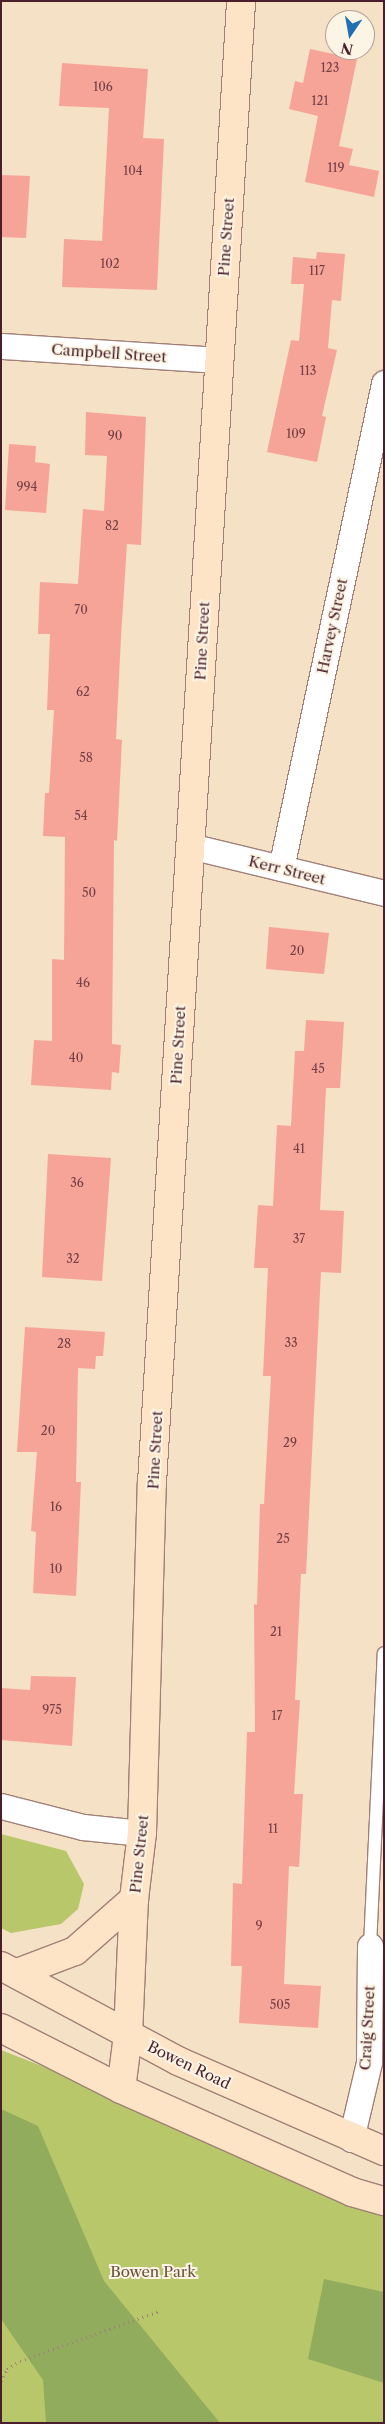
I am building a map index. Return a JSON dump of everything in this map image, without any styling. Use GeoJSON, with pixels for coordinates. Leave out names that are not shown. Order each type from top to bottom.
{"type":"FeatureCollection","features":[{"type":"Feature","properties":{"kind":"street","name":"Pine Street"},"geometry":{"type":"LineString","coordinates":[[121,2089],[128,2035],[134,1899],[142,1833],[152,1483],[241,1]]}},
{"type":"Feature","properties":{"kind":"street","name":"Campbell Street"},"geometry":{"type":"LineString","coordinates":[[1,346],[218,360]]}},
{"type":"Feature","properties":{"kind":"street","name":"Harvey Street"},"geometry":{"type":"LineString","coordinates":[[281,868],[384,383]]}},
{"type":"Feature","properties":{"kind":"street","name":"Kerr Street"},"geometry":{"type":"LineString","coordinates":[[190,846],[384,893]]}},
{"type":"Feature","properties":{"kind":"street"},"geometry":{"type":"LineString","coordinates":[[1,1806],[83,1827],[142,1833]]}},
{"type":"Feature","properties":{"kind":"street"},"geometry":{"type":"LineString","coordinates":[[9,1970],[75,1951],[134,1899]]}},
{"type":"Feature","properties":{"kind":"street","name":"Craig Street"},"geometry":{"type":"LineString","coordinates":[[351,2139],[369,2062],[370,1946]]}},
{"type":"Feature","properties":{"kind":"street","name":"Bowen Road"},"geometry":{"type":"LineString","coordinates":[[9,1970],[178,2061],[351,2139],[384,2151]]}},
{"type":"Feature","properties":{"kind":"street"},"geometry":{"type":"LineString","coordinates":[[1,2028],[121,2089],[352,2192],[384,2201]]}},
{"type":"Feature","properties":{"kind":"lane"},"geometry":{"type":"LineString","coordinates":[[370,1946],[384,1653]]}},
{"type":"Feature","properties":{"kind":"path"},"geometry":{"type":"LineString","coordinates":[[1,2381],[7,2369],[20,2361],[160,2310]]}},
{"type":"Feature","properties":{"kind":"green space"},"geometry":{"type":"Polygon","coordinates":[[[1,1834],[66,1851],[84,1884],[78,1909],[61,1924],[11,1933],[1,1928],[1,1834]]]}},
{"type":"Feature","properties":{"kind":"green space","name":"Bowen Park"},"geometry":{"type":"Polygon","coordinates":[[[1,2050],[384,2200],[384,2423],[1,2423],[1,2050]]]}},
{"type":"Feature","properties":{"kind":"green space"},"geometry":{"type":"Polygon","coordinates":[[[1,2109],[38,2126],[104,2281],[220,2423],[46,2423],[43,2380],[1,2319],[1,2109]]]}},
{"type":"Feature","properties":{"kind":"green space"},"geometry":{"type":"Polygon","coordinates":[[[324,2279],[384,2292],[384,2383],[308,2359],[324,2279]]]}},
{"type":"Feature","properties":{"kind":"building"},"geometry":{"type":"Polygon","coordinates":[[[310,49],[325,52],[325,60],[357,60],[339,146],[353,149],[349,165],[379,171],[374,197],[305,182],[318,116],[289,109],[295,81],[303,83],[310,49]]]}},
{"type":"Feature","properties":{"kind":"building"},"geometry":{"type":"Polygon","coordinates":[[[62,63],[148,69],[143,138],[164,139],[157,290],[62,287],[64,239],[102,241],[109,108],[59,106],[62,63]]]}},
{"type":"Feature","properties":{"kind":"building"},"geometry":{"type":"Polygon","coordinates":[[[1,175],[30,176],[26,238],[1,237],[1,175]]]}},
{"type":"Feature","properties":{"kind":"building"},"geometry":{"type":"Polygon","coordinates":[[[317,252],[345,254],[341,301],[332,300],[328,348],[337,350],[322,416],[326,417],[317,462],[267,452],[291,340],[299,341],[304,284],[291,284],[293,257],[316,259],[317,252]]]}},
{"type":"Feature","properties":{"kind":"building"},"geometry":{"type":"Polygon","coordinates":[[[86,412],[146,417],[141,545],[127,544],[121,637],[116,739],[122,740],[117,841],[114,840],[112,1044],[121,1045],[119,1073],[112,1072],[111,1090],[31,1085],[34,1040],[52,1041],[52,959],[64,960],[65,837],[43,836],[45,793],[49,793],[54,710],[47,710],[50,634],[38,634],[40,582],[78,584],[83,509],[104,511],[107,456],[85,455],[86,412]]]}},
{"type":"Feature","properties":{"kind":"building"},"geometry":{"type":"Polygon","coordinates":[[[9,444],[36,446],[35,462],[50,464],[46,513],[5,510],[9,444]]]}},
{"type":"Feature","properties":{"kind":"building"},"geometry":{"type":"Polygon","coordinates":[[[269,927],[329,933],[324,974],[266,969],[269,927]]]}},
{"type":"Feature","properties":{"kind":"building"},"geometry":{"type":"Polygon","coordinates":[[[306,1020],[344,1022],[340,1088],[326,1088],[320,1210],[344,1211],[341,1273],[321,1272],[306,1574],[301,1574],[295,1700],[300,1700],[294,1794],[303,1794],[299,1867],[289,1866],[284,1984],[321,1986],[318,2028],[239,2023],[242,1966],[231,1966],[233,1883],[242,1884],[247,1732],[255,1732],[254,1604],[257,1605],[260,1504],[264,1504],[271,1376],[263,1376],[268,1268],[254,1268],[258,1205],[273,1206],[277,1125],[291,1126],[295,1051],[304,1051],[306,1020]]]}},
{"type":"Feature","properties":{"kind":"building"},"geometry":{"type":"Polygon","coordinates":[[[48,1154],[111,1158],[102,1281],[42,1277],[48,1154]]]}},
{"type":"Feature","properties":{"kind":"building"},"geometry":{"type":"Polygon","coordinates":[[[25,1327],[105,1332],[103,1356],[96,1356],[95,1369],[78,1368],[76,1482],[81,1482],[76,1596],[33,1593],[36,1532],[31,1531],[37,1452],[17,1452],[25,1327]]]}},
{"type":"Feature","properties":{"kind":"building"},"geometry":{"type":"Polygon","coordinates":[[[31,1676],[76,1677],[72,1746],[1,1740],[1,1688],[30,1690],[31,1676]]]}}]}
